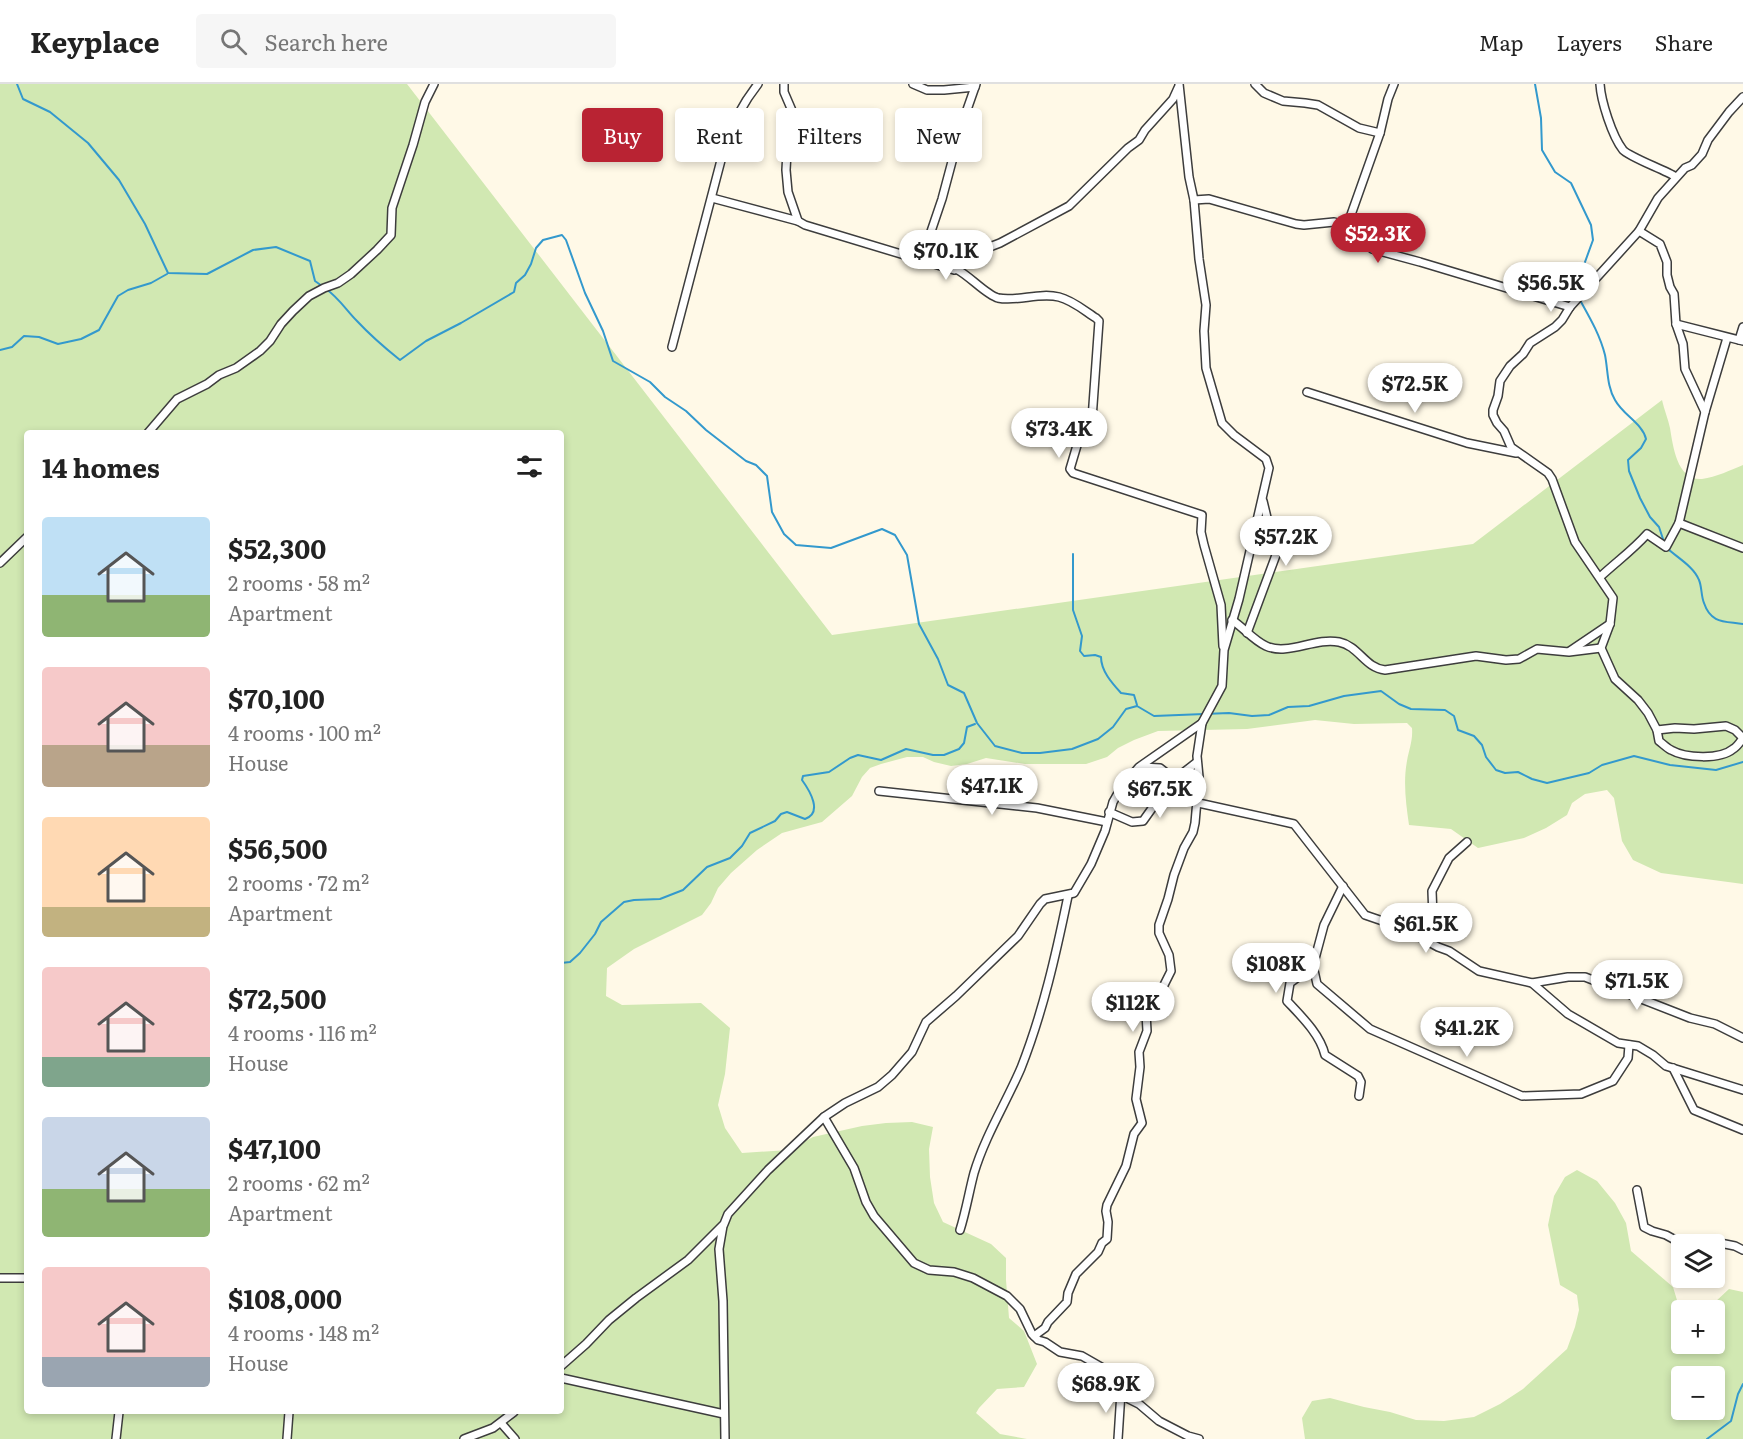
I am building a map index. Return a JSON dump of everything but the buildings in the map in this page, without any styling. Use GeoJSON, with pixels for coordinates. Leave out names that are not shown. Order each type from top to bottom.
{"type":"FeatureCollection","features":[{"type":"Feature","properties":{"kind":"street"},"geometry":{"type":"LineString","coordinates":[[150,430],[177,399],[236,368],[260,351],[288,316],[309,296],[338,283],[351,274],[391,235],[392,208],[425,102],[434,84]]}},
{"type":"Feature","properties":{"kind":"street"},"geometry":{"type":"LineString","coordinates":[[672,347],[724,145],[743,104],[758,84]]}},
{"type":"Feature","properties":{"kind":"street"},"geometry":{"type":"LineString","coordinates":[[784,84],[784,92],[793,113],[786,133],[788,192],[798,221]]}},
{"type":"Feature","properties":{"kind":"street"},"geometry":{"type":"LineString","coordinates":[[913,84],[927,90],[975,85],[942,199],[921,261]]}},
{"type":"Feature","properties":{"kind":"street"},"geometry":{"type":"LineString","coordinates":[[1255,84],[1264,93],[1283,101],[1318,105],[1359,128],[1380,133]]}},
{"type":"Feature","properties":{"kind":"street"},"geometry":{"type":"LineString","coordinates":[[1347,226],[1380,133],[1394,84]]}},
{"type":"Feature","properties":{"kind":"street"},"geometry":{"type":"LineString","coordinates":[[1600,84],[1608,119],[1623,150],[1677,177]]}},
{"type":"Feature","properties":{"kind":"street"},"geometry":{"type":"LineString","coordinates":[[956,269],[987,248],[1069,206],[1128,148],[1140,140],[1145,130],[1173,99],[1179,85]]}},
{"type":"Feature","properties":{"kind":"street"},"geometry":{"type":"LineString","coordinates":[[1179,85],[1206,305],[1204,331],[1206,368],[1222,423],[1266,459],[1269,468],[1224,650]]}},
{"type":"Feature","properties":{"kind":"street"},"geometry":{"type":"LineString","coordinates":[[1657,730],[1726,726],[1735,730],[1743,738],[1732,750],[1717,755],[1701,756],[1670,750],[1659,741],[1657,730],[1648,713],[1638,700],[1615,680],[1601,648],[1610,624],[1613,598],[1575,542],[1552,479],[1548,473],[1510,447],[1504,431],[1493,415],[1494,404],[1498,396],[1500,381],[1510,366],[1523,354],[1530,343],[1555,327],[1570,307],[1639,231],[1658,198],[1685,168],[1692,165],[1702,154],[1708,140],[1743,97]]}},
{"type":"Feature","properties":{"kind":"street"},"geometry":{"type":"LineString","coordinates":[[712,198],[798,221],[921,261],[956,269],[995,297],[1062,297],[1096,318],[1099,321],[1092,419],[1078,442],[1070,469],[1076,474],[1202,515],[1201,532],[1221,605],[1224,650],[1222,686],[1209,713],[1202,723],[1139,767],[1121,788],[1109,812],[1102,837],[1074,893],[1045,899],[1018,936],[926,1022],[912,1052],[888,1079],[824,1117],[776,1162],[728,1214],[719,1249],[723,1301],[725,1439]]}},
{"type":"Feature","properties":{"kind":"street"},"geometry":{"type":"LineString","coordinates":[[1194,200],[1209,199],[1296,224],[1334,222],[1358,231],[1372,249],[1570,307]]}},
{"type":"Feature","properties":{"kind":"street"},"geometry":{"type":"LineString","coordinates":[[1639,231],[1660,244],[1667,262],[1667,275],[1674,294],[1676,324],[1683,344],[1685,369],[1705,412]]}},
{"type":"Feature","properties":{"kind":"street"},"geometry":{"type":"LineString","coordinates":[[1676,324],[1741,341],[1743,327]]}},
{"type":"Feature","properties":{"kind":"street"},"geometry":{"type":"LineString","coordinates":[[1600,577],[1647,534],[1666,547],[1679,523],[1705,412],[1728,338]]}},
{"type":"Feature","properties":{"kind":"street"},"geometry":{"type":"LineString","coordinates":[[1306,392],[1467,443],[1518,454]]}},
{"type":"Feature","properties":{"kind":"street"},"geometry":{"type":"LineString","coordinates":[[1247,633],[1276,555],[1262,498]]}},
{"type":"Feature","properties":{"kind":"street"},"geometry":{"type":"LineString","coordinates":[[1679,523],[1743,548]]}},
{"type":"Feature","properties":{"kind":"street"},"geometry":{"type":"LineString","coordinates":[[0,563],[24,540]]}},
{"type":"Feature","properties":{"kind":"street"},"geometry":{"type":"LineString","coordinates":[[1232,620],[1268,647],[1290,648],[1321,641],[1340,642],[1354,648],[1375,668],[1385,670],[1476,656],[1506,660],[1519,658],[1537,649],[1569,652],[1601,648]]}},
{"type":"Feature","properties":{"kind":"street"},"geometry":{"type":"LineString","coordinates":[[1569,652],[1610,624]]}},
{"type":"Feature","properties":{"kind":"street"},"geometry":{"type":"LineString","coordinates":[[1034,1336],[1045,1328],[1047,1322],[1067,1302],[1068,1293],[1076,1274],[1098,1252],[1102,1243],[1107,1239],[1107,1205],[1126,1166],[1134,1134],[1142,1124],[1136,1099],[1140,1067],[1139,1052],[1147,1031],[1146,1013],[1171,972],[1169,955],[1159,933],[1159,925],[1180,857],[1194,831],[1198,803],[1197,762],[1202,723]]}},
{"type":"Feature","properties":{"kind":"street"},"geometry":{"type":"LineString","coordinates":[[1109,812],[1132,822],[1143,821],[1174,779],[1197,762]]}},
{"type":"Feature","properties":{"kind":"street"},"geometry":{"type":"LineString","coordinates":[[1139,767],[1160,768],[1198,803],[1294,824],[1365,915],[1403,928],[1449,951],[1479,971],[1532,983],[1568,977],[1585,977],[1690,1018],[1715,1024],[1743,1038]]}},
{"type":"Feature","properties":{"kind":"street"},"geometry":{"type":"LineString","coordinates":[[879,791],[1037,808],[1107,822]]}},
{"type":"Feature","properties":{"kind":"street"},"geometry":{"type":"LineString","coordinates":[[1429,941],[1433,917],[1431,891],[1449,858],[1467,842]]}},
{"type":"Feature","properties":{"kind":"street"},"geometry":{"type":"LineString","coordinates":[[1343,886],[1324,926],[1313,966],[1317,984],[1370,1029],[1522,1096],[1581,1094],[1613,1081],[1628,1058],[1629,1045]]}},
{"type":"Feature","properties":{"kind":"street"},"geometry":{"type":"LineString","coordinates":[[960,1230],[975,1171],[1035,1029],[1054,961],[1068,896]]}},
{"type":"Feature","properties":{"kind":"street"},"geometry":{"type":"LineString","coordinates":[[1313,966],[1290,983],[1287,1000],[1323,1045],[1325,1055],[1358,1076],[1361,1082],[1359,1096]]}},
{"type":"Feature","properties":{"kind":"street"},"geometry":{"type":"LineString","coordinates":[[1532,983],[1568,1014],[1618,1043],[1638,1046],[1653,1054],[1666,1066],[1743,1090]]}},
{"type":"Feature","properties":{"kind":"street"},"geometry":{"type":"LineString","coordinates":[[1673,1068],[1694,1110],[1743,1130]]}},
{"type":"Feature","properties":{"kind":"street"},"geometry":{"type":"LineString","coordinates":[[824,1117],[854,1168],[866,1202],[874,1216],[910,1259],[920,1267],[929,1270],[954,1272],[973,1278],[1007,1296],[1020,1309],[1034,1336],[1060,1352],[1082,1356],[1103,1368],[1121,1392],[1159,1421],[1199,1439]]}},
{"type":"Feature","properties":{"kind":"street"},"geometry":{"type":"LineString","coordinates":[[1636,1190],[1644,1227],[1666,1234],[1677,1241],[1691,1243],[1705,1240],[1735,1246],[1743,1250]]}},
{"type":"Feature","properties":{"kind":"street"},"geometry":{"type":"LineString","coordinates":[[564,1363],[618,1313],[688,1260],[724,1224]]}},
{"type":"Feature","properties":{"kind":"street"},"geometry":{"type":"LineString","coordinates":[[0,1278],[24,1278]]}},
{"type":"Feature","properties":{"kind":"street"},"geometry":{"type":"LineString","coordinates":[[564,1379],[724,1414]]}},
{"type":"Feature","properties":{"kind":"street"},"geometry":{"type":"LineString","coordinates":[[1118,1439],[1121,1392]]}},
{"type":"Feature","properties":{"kind":"street"},"geometry":{"type":"LineString","coordinates":[[116,1439],[119,1414]]}},
{"type":"Feature","properties":{"kind":"street"},"geometry":{"type":"LineString","coordinates":[[287,1439],[289,1414]]}},
{"type":"Feature","properties":{"kind":"street"},"geometry":{"type":"LineString","coordinates":[[464,1439],[501,1423],[512,1414]]}},
{"type":"Feature","properties":{"kind":"street"},"geometry":{"type":"LineString","coordinates":[[501,1423],[514,1439]]}},
{"type":"Feature","properties":{"kind":"green space"},"geometry":{"type":"Polygon","coordinates":[[[0,84],[407,84],[832,635],[1473,544],[1662,400],[1675,453],[1687,474],[1702,479],[1743,465],[1743,884],[1661,873],[1633,860],[1622,841],[1614,798],[1607,790],[1585,794],[1572,803],[1567,815],[1524,838],[1478,848],[1451,829],[1409,825],[1405,777],[1412,728],[1407,723],[1354,724],[1315,720],[1247,729],[1158,731],[1118,748],[1107,757],[1086,764],[1025,764],[986,758],[951,766],[923,757],[907,757],[870,768],[862,777],[852,796],[822,822],[782,833],[757,850],[718,888],[702,915],[634,949],[607,968],[606,996],[622,1005],[701,1003],[730,1028],[725,1074],[718,1105],[725,1128],[742,1153],[789,1150],[813,1137],[862,1126],[912,1122],[933,1127],[929,1149],[934,1203],[943,1222],[991,1244],[1006,1258],[1009,1318],[1024,1331],[1037,1364],[1024,1387],[997,1389],[976,1413],[1000,1434],[1027,1439],[0,1439],[0,84]]]}},
{"type":"Feature","properties":{"kind":"green space"},"geometry":{"type":"Polygon","coordinates":[[[1577,1170],[1597,1181],[1615,1203],[1626,1223],[1631,1251],[1673,1288],[1677,1300],[1671,1300],[1671,1354],[1725,1354],[1725,1300],[1717,1300],[1729,1289],[1743,1292],[1743,1439],[1305,1439],[1302,1418],[1312,1401],[1330,1398],[1416,1420],[1444,1421],[1474,1417],[1523,1389],[1567,1349],[1579,1310],[1577,1295],[1560,1285],[1548,1225],[1554,1196],[1565,1177],[1577,1170]]]}},
{"type":"Feature","properties":{"kind":"waterway"},"geometry":{"type":"LineString","coordinates":[[17,84],[23,99],[50,112],[88,143],[119,180],[145,224],[168,273],[207,274],[253,250],[276,247],[310,261],[315,281],[322,286]]}},
{"type":"Feature","properties":{"kind":"waterway"},"geometry":{"type":"LineString","coordinates":[[1535,84],[1541,118],[1542,150],[1555,172],[1571,183],[1591,225],[1593,240],[1577,284],[1578,295]]}},
{"type":"Feature","properties":{"kind":"waterway"},"geometry":{"type":"LineString","coordinates":[[326,289],[367,331],[400,360],[426,341],[514,292],[516,283],[525,275],[531,264],[536,248],[543,240],[562,235],[603,331],[613,361],[650,382],[706,430],[746,461],[756,465],[767,476],[772,512],[784,534],[796,545],[831,548],[882,529],[895,535],[907,555],[919,624],[938,659],[948,685],[964,693],[977,723],[995,746],[1022,753],[1072,749],[1098,739],[1113,727],[1126,709],[1137,706],[1154,716],[1229,713],[1252,716],[1269,715],[1288,707],[1309,706],[1344,696],[1381,691],[1399,704],[1411,709],[1445,710],[1454,716],[1458,730],[1474,736],[1482,745],[1486,757],[1496,770],[1505,773],[1518,772],[1547,783],[1589,773],[1602,765],[1634,756],[1670,765],[1716,770],[1743,762]]}},
{"type":"Feature","properties":{"kind":"waterway"},"geometry":{"type":"LineString","coordinates":[[0,350],[12,347],[24,336],[39,337],[58,344],[81,339],[99,330],[118,296],[167,274]]}},
{"type":"Feature","properties":{"kind":"waterway"},"geometry":{"type":"LineString","coordinates":[[1580,300],[1603,348],[1612,395],[1641,429],[1646,439],[1641,448],[1628,460],[1629,471],[1650,517],[1659,527],[1664,542]]}},
{"type":"Feature","properties":{"kind":"waterway"},"geometry":{"type":"LineString","coordinates":[[1668,549],[1697,575],[1704,603],[1711,615],[1725,622],[1743,624]]}},
{"type":"Feature","properties":{"kind":"waterway"},"geometry":{"type":"LineString","coordinates":[[1073,554],[1073,610],[1082,636],[1080,651],[1084,656],[1101,657],[1105,672],[1111,681],[1121,693],[1134,695],[1137,705]]}},
{"type":"Feature","properties":{"kind":"waterway"},"geometry":{"type":"LineString","coordinates":[[564,963],[570,962],[580,953],[601,922],[624,902],[660,899],[683,890],[707,867],[730,858],[742,846],[750,833],[775,821],[781,814],[787,812],[805,819],[810,816],[813,812],[813,801],[802,780],[803,776],[829,772],[858,755],[881,760],[906,749],[944,755],[959,749],[964,743],[967,727],[975,724]]}},
{"type":"Feature","properties":{"kind":"waterway"},"geometry":{"type":"LineString","coordinates":[[1707,1439],[1731,1421],[1743,1384]]}}]}
